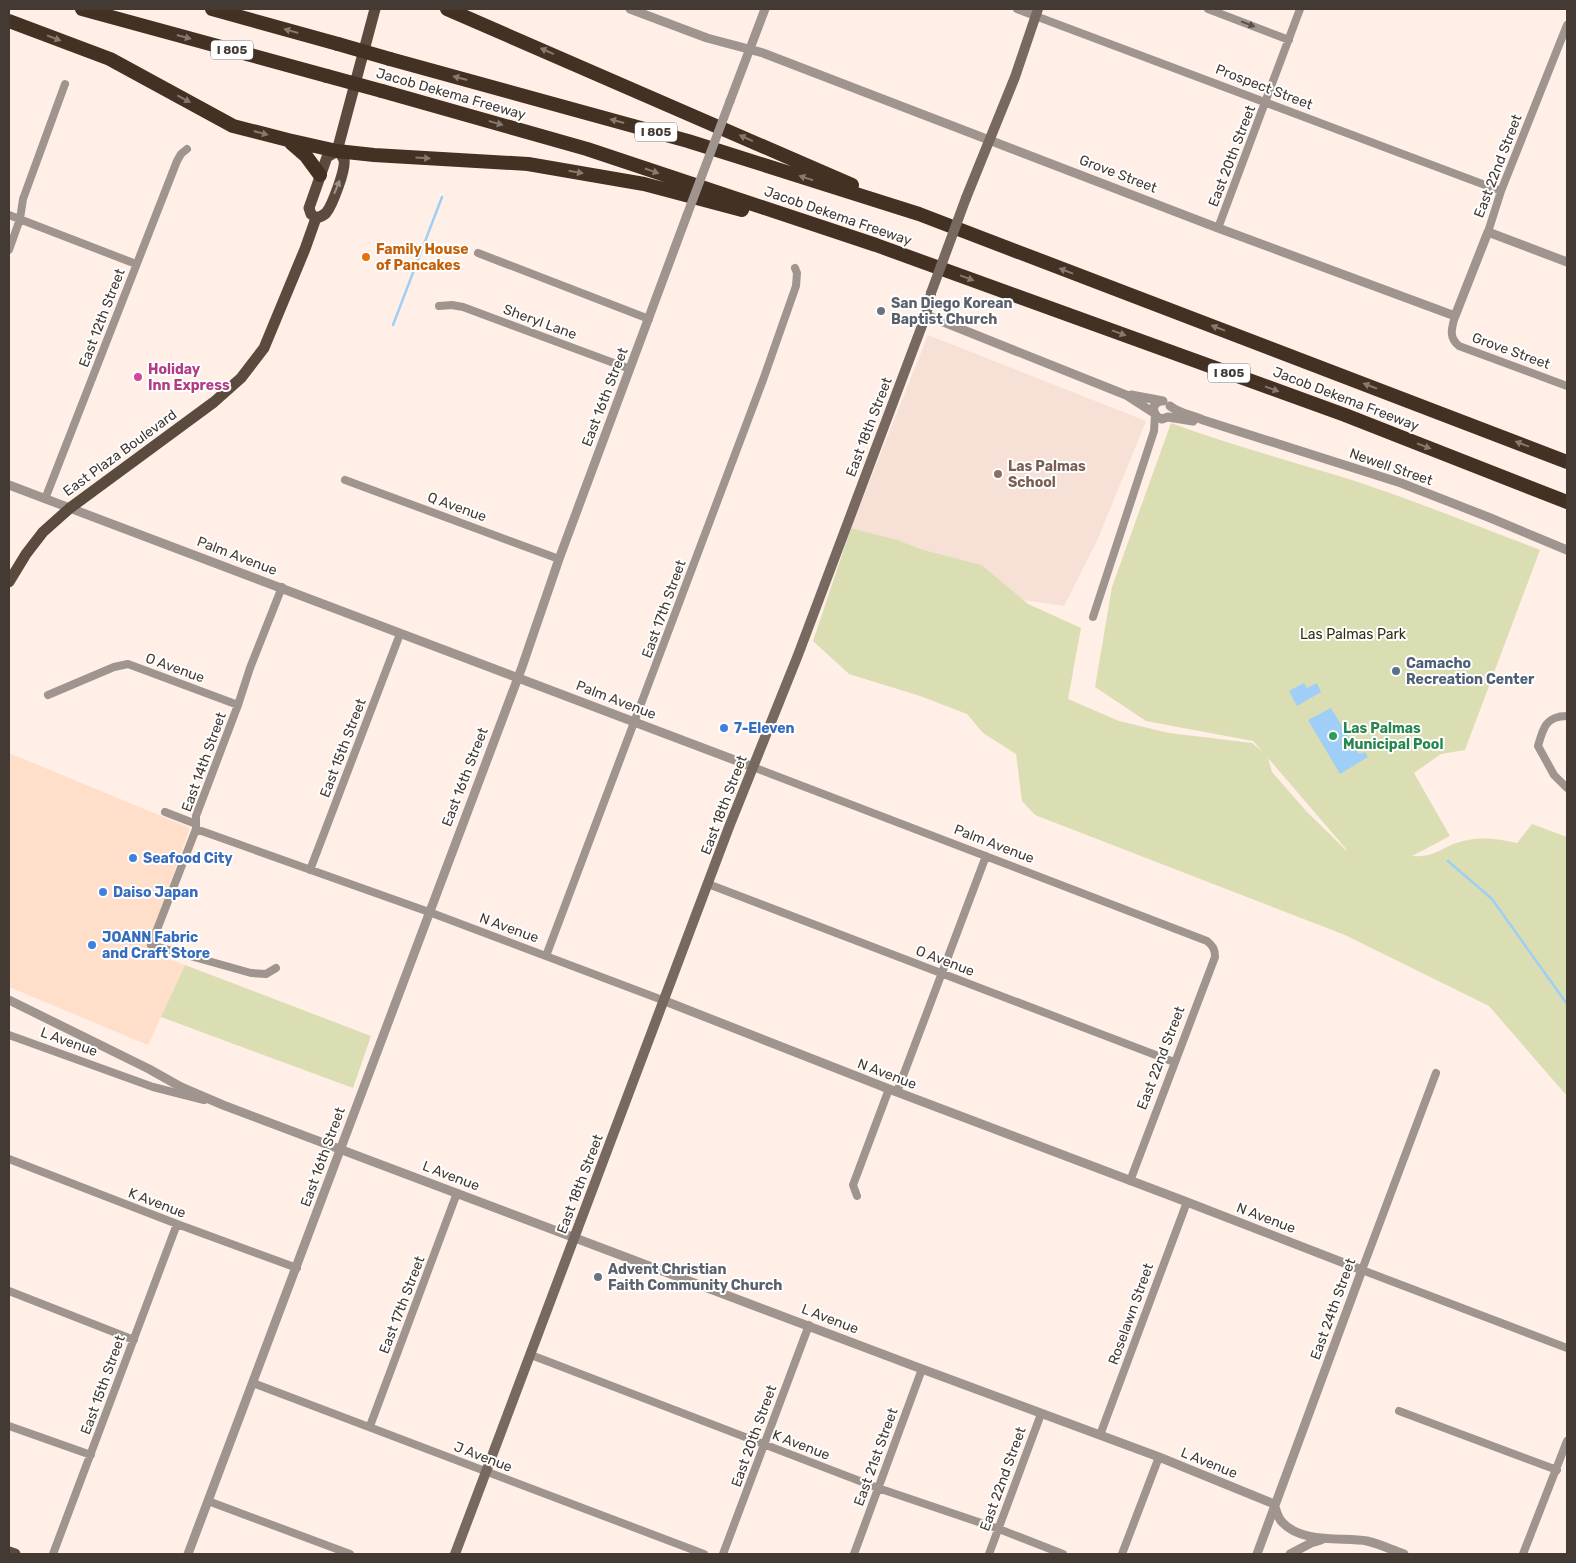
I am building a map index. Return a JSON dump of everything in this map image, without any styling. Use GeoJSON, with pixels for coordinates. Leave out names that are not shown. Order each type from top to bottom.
{"type":"FeatureCollection","features":[{"type":"Feature","properties":{"kind":"highway","name":"Jacob Dekema Freeway"},"geometry":{"type":"LineString","coordinates":[[82,9],[587,149],[888,250],[1345,415],[1567,502]]}},
{"type":"Feature","properties":{"kind":"highway","name":"Jacob Dekema Freeway"},"geometry":{"type":"LineString","coordinates":[[212,9],[688,141],[919,214],[1567,462]]}},
{"type":"Feature","properties":{"kind":"highway"},"geometry":{"type":"LineString","coordinates":[[447,9],[919,214]]}},
{"type":"Feature","properties":{"kind":"highway"},"geometry":{"type":"LineString","coordinates":[[9,21],[110,60],[233,126],[337,151],[528,164],[644,184],[819,233],[888,250]]}},
{"type":"Feature","properties":{"kind":"highway"},"geometry":{"type":"LineString","coordinates":[[288,140],[306,156],[320,175]]}},
{"type":"Feature","properties":{"kind":"main road","name":"East Plaza Boulevard"},"geometry":{"type":"LineString","coordinates":[[316,218],[311,214],[309,208],[326,157],[337,151],[375,9]]}},
{"type":"Feature","properties":{"kind":"main road","name":"East 18th Street"},"geometry":{"type":"LineString","coordinates":[[455,1554],[708,884],[798,655],[926,315],[931,293],[966,198],[991,140],[1037,12]]}},
{"type":"Feature","properties":{"kind":"main road","name":"East Plaza Boulevard"},"geometry":{"type":"LineString","coordinates":[[316,218],[327,212],[340,179],[344,161],[337,151]]}},
{"type":"Feature","properties":{"kind":"main road","name":"East Plaza Boulevard"},"geometry":{"type":"LineString","coordinates":[[9,582],[26,554],[43,532],[70,508],[214,402],[241,378],[264,348],[316,218]]}},
{"type":"Feature","properties":{"kind":"main road"},"geometry":{"type":"LineString","coordinates":[[9,1552],[15,1554]]}},
{"type":"Feature","properties":{"kind":"street","name":"Grove Street"},"geometry":{"type":"LineString","coordinates":[[630,9],[707,38],[749,48],[1218,228],[1455,316],[1451,332],[1453,341],[1459,346],[1567,386]]}},
{"type":"Feature","properties":{"kind":"street","name":"East 16th Street"},"geometry":{"type":"LineString","coordinates":[[188,1554],[518,677],[559,559],[765,9]]}},
{"type":"Feature","properties":{"kind":"street","name":"Prospect Street"},"geometry":{"type":"LineString","coordinates":[[1017,9],[1037,12],[1266,103],[1501,191]]}},
{"type":"Feature","properties":{"kind":"street"},"geometry":{"type":"LineString","coordinates":[[1208,9],[1289,40]]}},
{"type":"Feature","properties":{"kind":"street","name":"East 20th Street"},"geometry":{"type":"LineString","coordinates":[[1218,228],[1300,9]]}},
{"type":"Feature","properties":{"kind":"street","name":"East 22nd Street"},"geometry":{"type":"LineString","coordinates":[[1455,316],[1488,232],[1501,191],[1567,25]]}},
{"type":"Feature","properties":{"kind":"street"},"geometry":{"type":"LineString","coordinates":[[9,250],[20,219],[23,199],[65,84]]}},
{"type":"Feature","properties":{"kind":"street","name":"East 12th Street"},"geometry":{"type":"LineString","coordinates":[[45,499],[177,161],[187,148]]}},
{"type":"Feature","properties":{"kind":"street"},"geometry":{"type":"LineString","coordinates":[[9,215],[136,264]]}},
{"type":"Feature","properties":{"kind":"street"},"geometry":{"type":"LineString","coordinates":[[1488,232],[1567,262]]}},
{"type":"Feature","properties":{"kind":"street"},"geometry":{"type":"LineString","coordinates":[[478,253],[649,319]]}},
{"type":"Feature","properties":{"kind":"street","name":"East 17th Street"},"geometry":{"type":"LineString","coordinates":[[546,956],[766,372],[796,286],[797,273],[795,268]]}},
{"type":"Feature","properties":{"kind":"street","name":"Sheryl Lane"},"geometry":{"type":"LineString","coordinates":[[439,306],[452,305],[463,307],[630,369]]}},
{"type":"Feature","properties":{"kind":"street","name":"Newell Street"},"geometry":{"type":"LineString","coordinates":[[926,315],[1126,395],[1166,402],[1180,412],[1203,420],[1400,483],[1488,516],[1567,550]]}},
{"type":"Feature","properties":{"kind":"street","name":"Newell Street"},"geometry":{"type":"LineString","coordinates":[[1126,395],[1160,418],[1190,421],[1203,420]]}},
{"type":"Feature","properties":{"kind":"street"},"geometry":{"type":"LineString","coordinates":[[1093,617],[1154,431],[1154,407],[1160,401]]}},
{"type":"Feature","properties":{"kind":"street"},"geometry":{"type":"LineString","coordinates":[[1154,431],[1171,412],[1170,406]]}},
{"type":"Feature","properties":{"kind":"street","name":"Q Avenue"},"geometry":{"type":"LineString","coordinates":[[345,480],[559,559]]}},
{"type":"Feature","properties":{"kind":"street","name":"Palm Avenue"},"geometry":{"type":"LineString","coordinates":[[9,485],[518,677],[1207,941],[1212,945]]}},
{"type":"Feature","properties":{"kind":"street","name":"East 14th Street"},"geometry":{"type":"LineString","coordinates":[[276,968],[266,974],[251,973],[151,945],[196,826],[196,816],[250,668],[282,587]]}},
{"type":"Feature","properties":{"kind":"street","name":"East 15th Street"},"geometry":{"type":"LineString","coordinates":[[310,870],[400,634]]}},
{"type":"Feature","properties":{"kind":"street","name":"O Avenue"},"geometry":{"type":"LineString","coordinates":[[48,694],[114,667],[128,664],[238,705]]}},
{"type":"Feature","properties":{"kind":"street"},"geometry":{"type":"LineString","coordinates":[[1567,716],[1557,716],[1551,719],[1543,730],[1538,746],[1554,775],[1567,788]]}},
{"type":"Feature","properties":{"kind":"street","name":"N Avenue"},"geometry":{"type":"LineString","coordinates":[[165,812],[310,870],[429,912],[665,1001],[893,1091],[1567,1348]]}},
{"type":"Feature","properties":{"kind":"street"},"geometry":{"type":"LineString","coordinates":[[857,1196],[853,1185],[941,973],[986,856]]}},
{"type":"Feature","properties":{"kind":"street","name":"O Avenue"},"geometry":{"type":"LineString","coordinates":[[708,884],[1174,1062]]}},
{"type":"Feature","properties":{"kind":"street","name":"East 22nd Street"},"geometry":{"type":"LineString","coordinates":[[1130,1181],[1215,957],[1215,950],[1212,945]]}},
{"type":"Feature","properties":{"kind":"street"},"geometry":{"type":"LineString","coordinates":[[9,1000],[149,1069],[181,1087],[222,1105]]}},
{"type":"Feature","properties":{"kind":"street","name":"L Avenue"},"geometry":{"type":"LineString","coordinates":[[9,1035],[153,1087],[222,1105],[342,1148],[575,1238],[809,1325],[922,1370],[1158,1457],[1274,1504]]}},
{"type":"Feature","properties":{"kind":"street","name":"East 24th Street"},"geometry":{"type":"LineString","coordinates":[[1257,1554],[1274,1504],[1436,1073]]}},
{"type":"Feature","properties":{"kind":"street","name":"K Avenue"},"geometry":{"type":"LineString","coordinates":[[9,1159],[296,1268]]}},
{"type":"Feature","properties":{"kind":"street","name":"East 17th Street"},"geometry":{"type":"LineString","coordinates":[[370,1426],[457,1193]]}},
{"type":"Feature","properties":{"kind":"street","name":"Roselawn Street"},"geometry":{"type":"LineString","coordinates":[[1100,1436],[1187,1202]]}},
{"type":"Feature","properties":{"kind":"street","name":"East 15th Street"},"geometry":{"type":"LineString","coordinates":[[53,1554],[177,1224]]}},
{"type":"Feature","properties":{"kind":"street"},"geometry":{"type":"LineString","coordinates":[[9,1291],[134,1340]]}},
{"type":"Feature","properties":{"kind":"street","name":"East 20th Street"},"geometry":{"type":"LineString","coordinates":[[723,1554],[809,1325]]}},
{"type":"Feature","properties":{"kind":"street","name":"K Avenue"},"geometry":{"type":"LineString","coordinates":[[531,1355],[878,1488],[1000,1529],[1063,1554]]}},
{"type":"Feature","properties":{"kind":"street","name":"East 21st Street"},"geometry":{"type":"LineString","coordinates":[[854,1554],[922,1370]]}},
{"type":"Feature","properties":{"kind":"street","name":"J Avenue"},"geometry":{"type":"LineString","coordinates":[[253,1383],[704,1554]]}},
{"type":"Feature","properties":{"kind":"street"},"geometry":{"type":"LineString","coordinates":[[1399,1411],[1556,1470]]}},
{"type":"Feature","properties":{"kind":"street","name":"East 22nd Street"},"geometry":{"type":"LineString","coordinates":[[990,1554],[1041,1414]]}},
{"type":"Feature","properties":{"kind":"street"},"geometry":{"type":"LineString","coordinates":[[9,1426],[91,1455]]}},
{"type":"Feature","properties":{"kind":"street"},"geometry":{"type":"LineString","coordinates":[[1523,1554],[1567,1441]]}},
{"type":"Feature","properties":{"kind":"street"},"geometry":{"type":"LineString","coordinates":[[1122,1554],[1158,1457]]}},
{"type":"Feature","properties":{"kind":"street"},"geometry":{"type":"LineString","coordinates":[[208,1500],[350,1554]]}},
{"type":"Feature","properties":{"kind":"street"},"geometry":{"type":"LineString","coordinates":[[1274,1504],[1281,1522],[1308,1536],[1368,1542],[1404,1554]]}},
{"type":"Feature","properties":{"kind":"street"},"geometry":{"type":"LineString","coordinates":[[1290,1554],[1311,1543],[1325,1539]]}},
{"type":"Feature","properties":{"kind":"shaded area","name":"Las Palmas School"},"geometry":{"type":"Polygon","coordinates":[[[928,335],[1146,421],[1097,541],[1064,606],[1023,600],[982,565],[851,528],[928,335]]]}},
{"type":"Feature","properties":{"kind":"shaded area"},"geometry":{"type":"Polygon","coordinates":[[[9,753],[190,828],[146,950],[185,965],[148,1045],[9,987],[9,753]]]}},
{"type":"Feature","properties":{"kind":"green space","name":"Las Palmas Park"},"geometry":{"type":"Polygon","coordinates":[[[1171,423],[1238,446],[1376,488],[1540,550],[1465,750],[1441,754],[1414,773],[1450,836],[1412,856],[1428,855],[1470,839],[1497,839],[1517,843],[1532,824],[1567,837],[1567,1096],[1489,1006],[1345,935],[1035,815],[1022,801],[1016,754],[983,733],[967,714],[920,696],[849,674],[813,641],[851,528],[982,565],[1028,604],[1081,628],[1068,699],[1119,721],[1169,733],[1252,743],[1263,752],[1253,741],[1146,721],[1095,687],[1112,587],[1171,423]],[[1268,758],[1272,772],[1307,812],[1347,850],[1268,758]]]}},
{"type":"Feature","properties":{"kind":"green space"},"geometry":{"type":"Polygon","coordinates":[[[185,965],[371,1036],[353,1088],[161,1017],[185,965]]]}},
{"type":"Feature","properties":{"kind":"water"},"geometry":{"type":"Polygon","coordinates":[[[1304,683],[1307,688],[1317,683],[1321,692],[1297,706],[1289,691],[1304,683]]]}},
{"type":"Feature","properties":{"kind":"water","name":"Las Palmas Municipal Pool"},"geometry":{"type":"Polygon","coordinates":[[[1331,708],[1359,754],[1365,752],[1368,757],[1340,774],[1308,720],[1331,708]]]}},
{"type":"Feature","properties":{"kind":"waterway"},"geometry":{"type":"LineString","coordinates":[[393,325],[442,197]]}},
{"type":"Feature","properties":{"kind":"waterway"},"geometry":{"type":"LineString","coordinates":[[1448,861],[1492,899],[1567,1004]]}},
{"type":"Feature","properties":{"kind":"place","name":"Family House of Pancakes"},"geometry":{"type":"Point","coordinates":[366,257]}},
{"type":"Feature","properties":{"kind":"place","name":"San Diego Korean Baptist Church"},"geometry":{"type":"Point","coordinates":[881,311]}},
{"type":"Feature","properties":{"kind":"place","name":"Holiday Inn Express"},"geometry":{"type":"Point","coordinates":[138,377]}},
{"type":"Feature","properties":{"kind":"place","name":"Las Palmas School"},"geometry":{"type":"Point","coordinates":[998,474]}},
{"type":"Feature","properties":{"kind":"place","name":"Camacho Recreation Center"},"geometry":{"type":"Point","coordinates":[1396,671]}},
{"type":"Feature","properties":{"kind":"place","name":"7-Eleven"},"geometry":{"type":"Point","coordinates":[724,728]}},
{"type":"Feature","properties":{"kind":"place","name":"Las Palmas Municipal Pool"},"geometry":{"type":"Point","coordinates":[1333,736]}},
{"type":"Feature","properties":{"kind":"place","name":"Seafood City"},"geometry":{"type":"Point","coordinates":[133,858]}},
{"type":"Feature","properties":{"kind":"place","name":"Daiso Japan"},"geometry":{"type":"Point","coordinates":[103,892]}},
{"type":"Feature","properties":{"kind":"place","name":"JOANN Fabric and Craft Store"},"geometry":{"type":"Point","coordinates":[92,945]}},
{"type":"Feature","properties":{"kind":"place","name":"Advent Christian Faith Community Church"},"geometry":{"type":"Point","coordinates":[598,1277]}}]}
